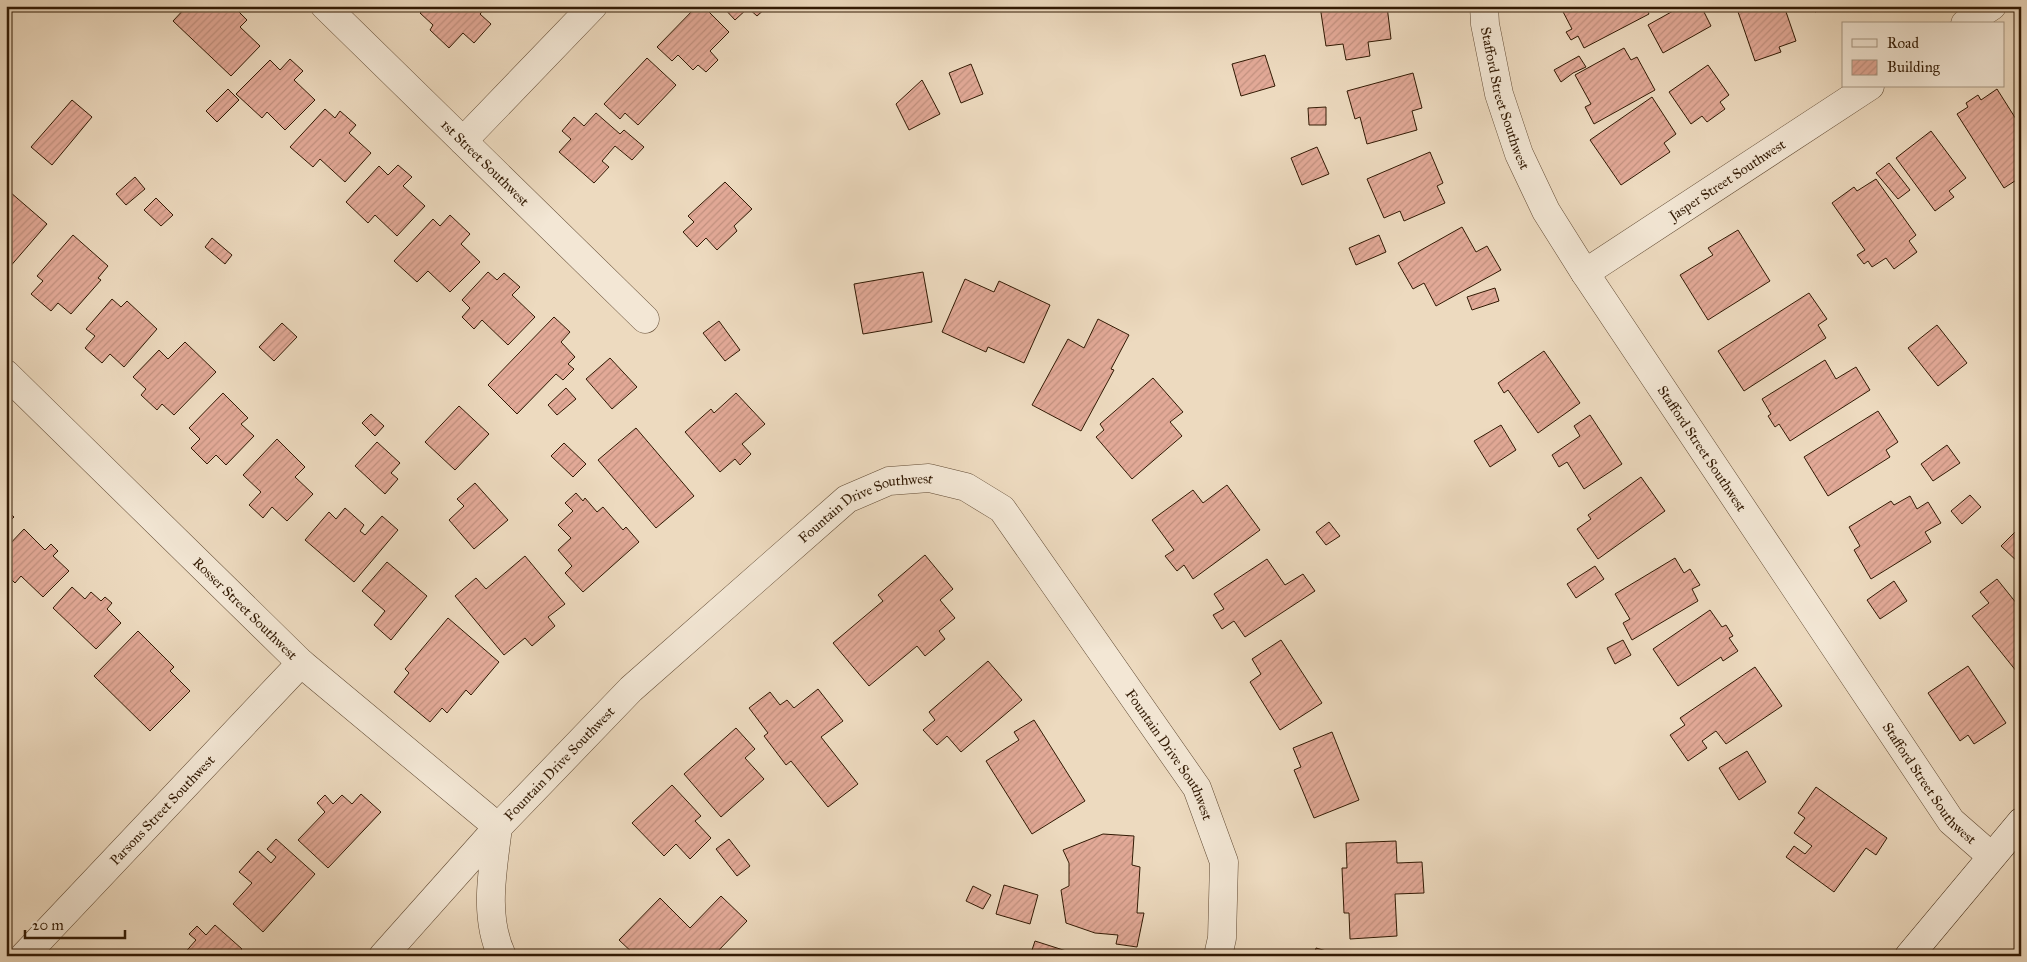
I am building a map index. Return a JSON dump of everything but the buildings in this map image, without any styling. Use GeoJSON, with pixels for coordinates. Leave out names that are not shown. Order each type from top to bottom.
{"type":"FeatureCollection","features":[{"type":"Feature","properties":{"kind":"street","name":"1st Street Southwest"},"geometry":{"type":"LineString","coordinates":[[326,6],[645,319]]}},
{"type":"Feature","properties":{"kind":"street"},"geometry":{"type":"LineString","coordinates":[[463,141],[593,6]]}},
{"type":"Feature","properties":{"kind":"street","name":"Stafford Street Southwest"},"geometry":{"type":"LineString","coordinates":[[1484,6],[1484,24],[1499,94],[1519,154],[1546,211],[1585,273],[1951,821],[1991,856]]}},
{"type":"Feature","properties":{"kind":"street"},"geometry":{"type":"LineString","coordinates":[[1968,22],[1992,6]]}},
{"type":"Feature","properties":{"kind":"street","name":"Jasper Street Southwest"},"geometry":{"type":"LineString","coordinates":[[1585,273],[1867,88]]}},
{"type":"Feature","properties":{"kind":"street","name":"Rosser Street Southwest"},"geometry":{"type":"LineString","coordinates":[[6,374],[301,663],[498,827]]}},
{"type":"Feature","properties":{"kind":"street","name":"Fountain Drive Southwest"},"geometry":{"type":"LineString","coordinates":[[383,956],[498,827],[631,689],[847,499],[890,481],[929,478],[966,487],[1002,509],[1197,788],[1224,862],[1222,938],[1218,956]]}},
{"type":"Feature","properties":{"kind":"street","name":"Parsons Street Southwest"},"geometry":{"type":"LineString","coordinates":[[24,956],[301,663]]}},
{"type":"Feature","properties":{"kind":"street"},"geometry":{"type":"LineString","coordinates":[[1909,956],[2021,822]]}},
{"type":"Feature","properties":{"kind":"street"},"geometry":{"type":"LineString","coordinates":[[498,827],[489,905],[496,943],[502,956]]}}]}
